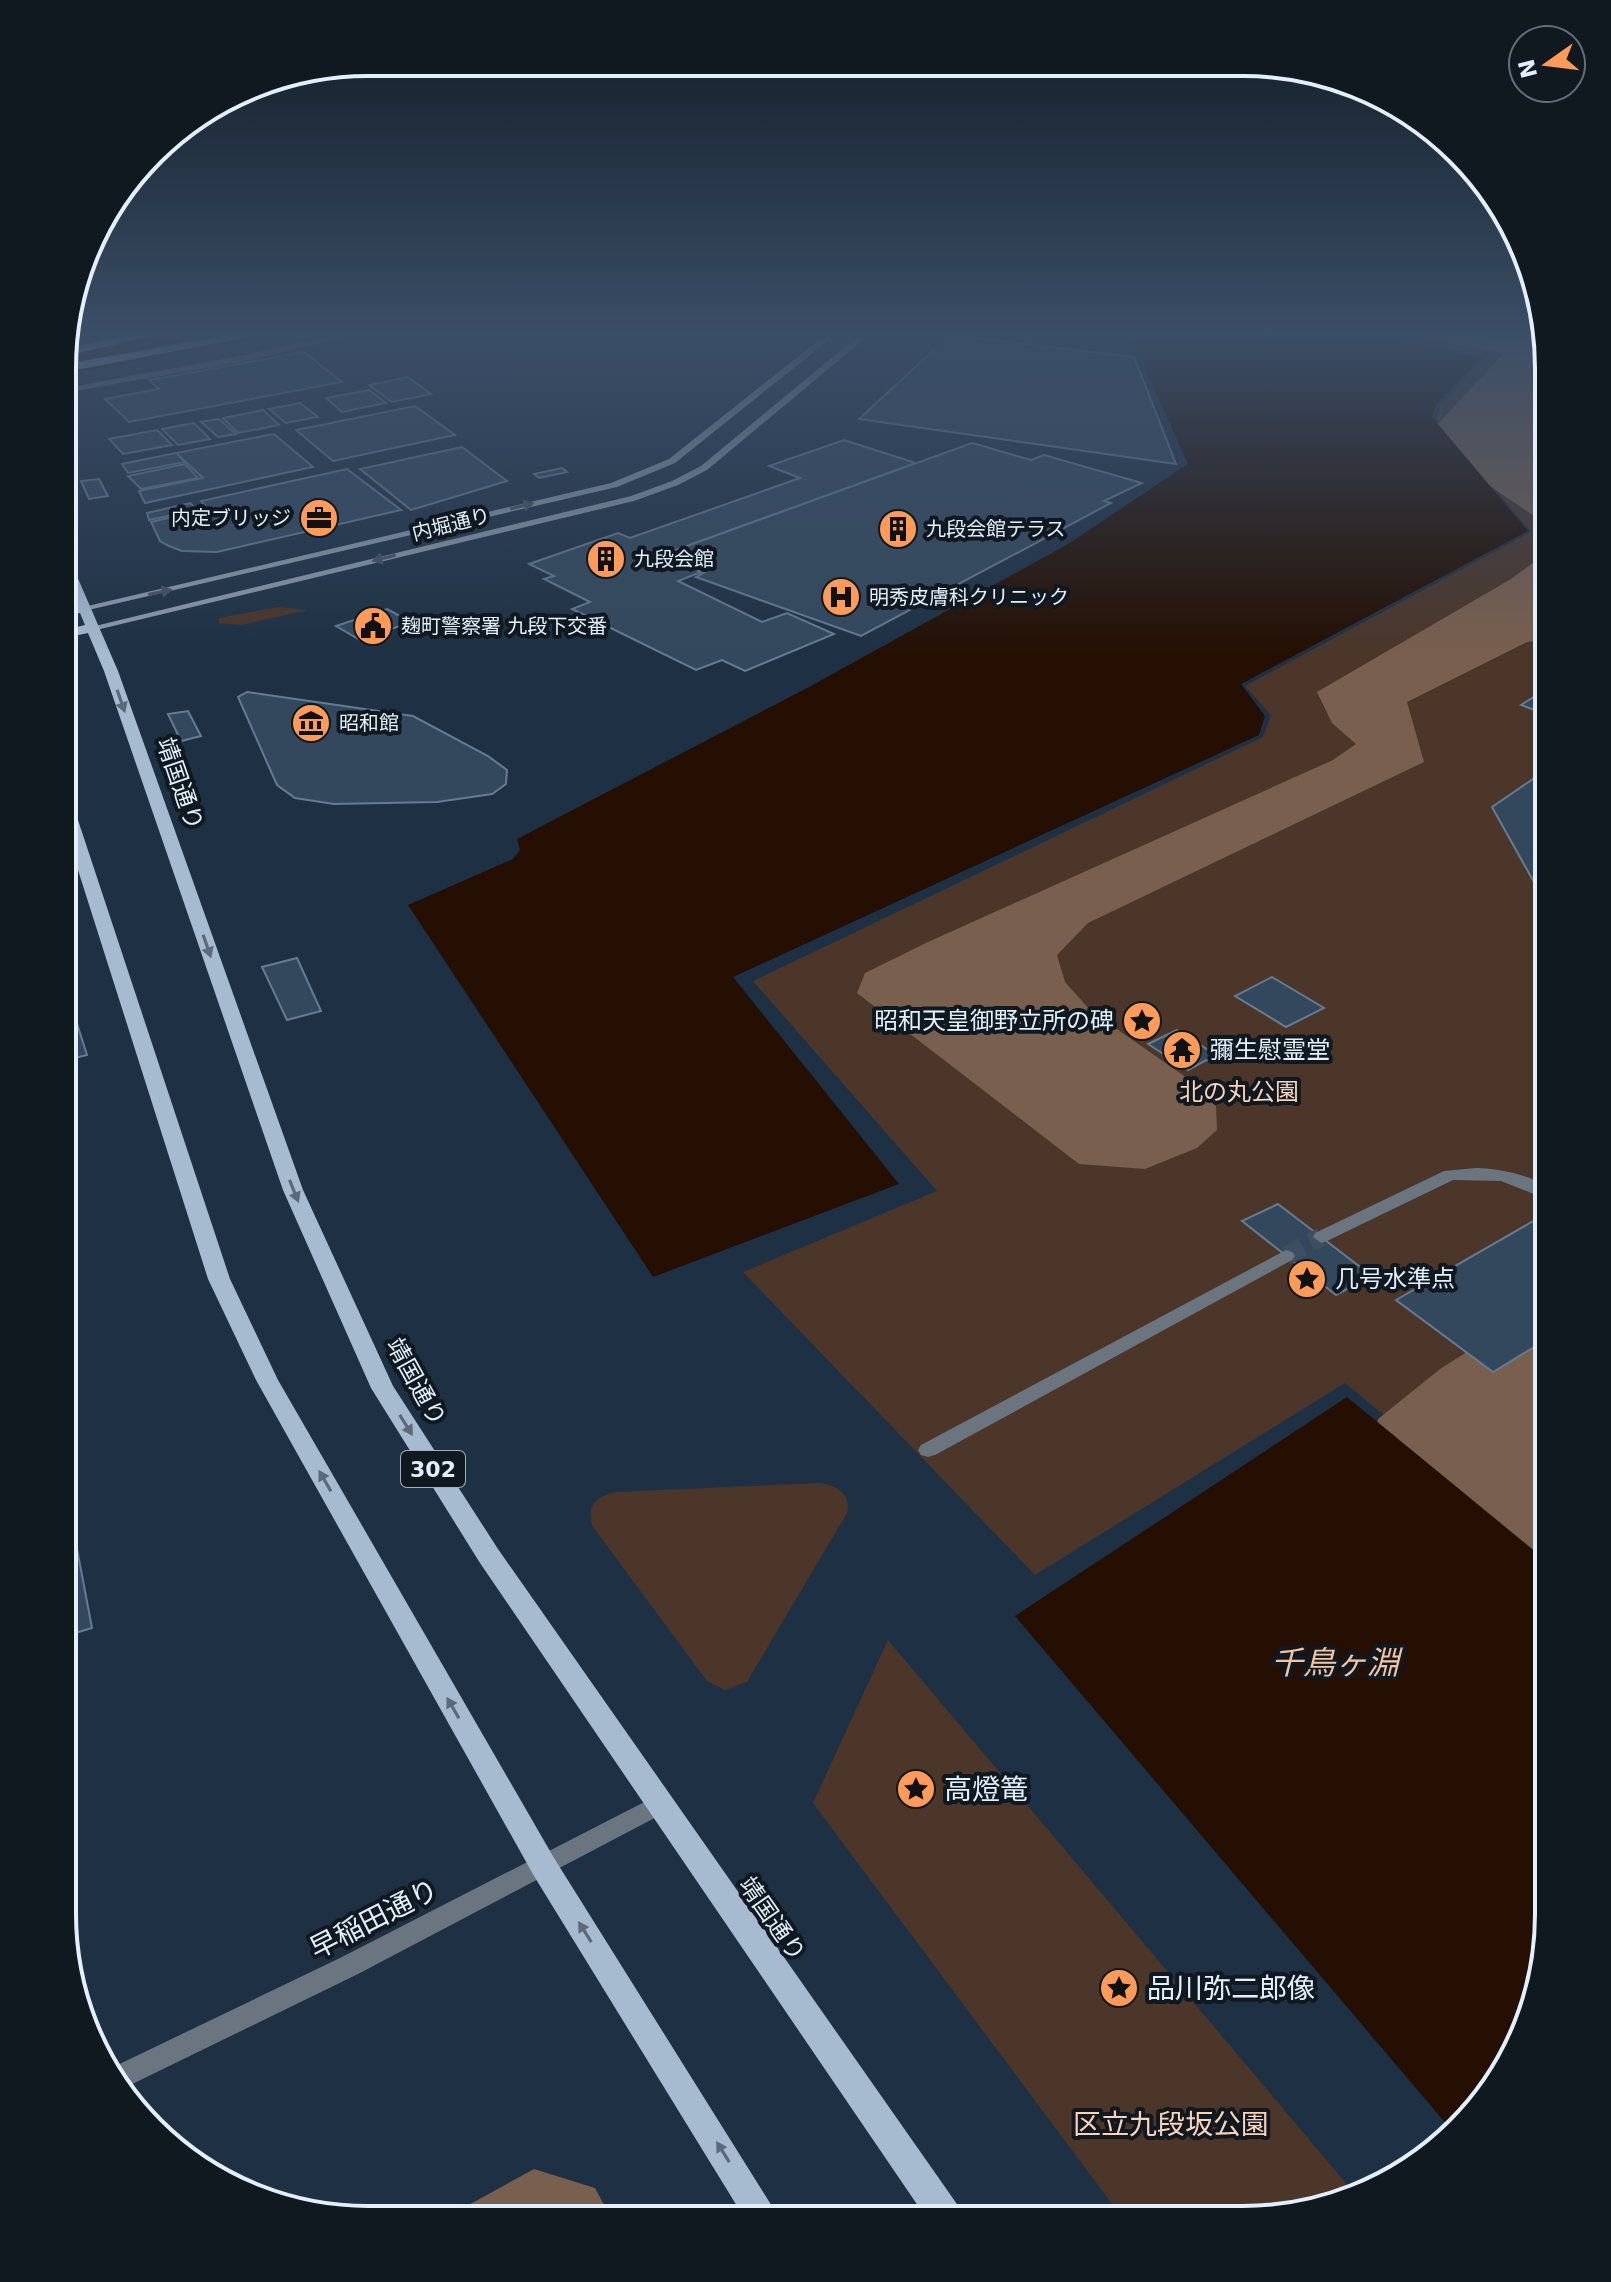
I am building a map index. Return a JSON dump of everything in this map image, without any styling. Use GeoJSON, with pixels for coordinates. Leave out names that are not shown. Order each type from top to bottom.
{"type":"FeatureCollection","features":[{"type":"Feature","properties":{"kind":"main road","name":"内堀通り"},"geometry":{"type":"LineString","coordinates":[[88,618],[599,488],[649,473],[697,441]]}},
{"type":"Feature","properties":{"kind":"main road","name":"内堀通り"},"geometry":{"type":"LineString","coordinates":[[88,618],[634,498],[704,468],[736,441]]}},
{"type":"Feature","properties":{"kind":"main road","name":"靖国通り"},"geometry":{"type":"LineString","coordinates":[[76,589],[111,671],[293,1190],[383,1388],[489,1556],[658,1805],[938,2206]]}},
{"type":"Feature","properties":{"kind":"main road"},"geometry":{"type":"LineString","coordinates":[[76,615],[88,618]]}},
{"type":"Feature","properties":{"kind":"main road"},"geometry":{"type":"LineString","coordinates":[[76,626],[88,618]]}},
{"type":"Feature","properties":{"kind":"main road"},"geometry":{"type":"LineString","coordinates":[[76,839],[219,1279],[267,1380],[544,1867],[756,2206]]}},
{"type":"Feature","properties":{"kind":"street"},"geometry":{"type":"LineString","coordinates":[[1321,1237],[1436,1179],[1450,1175],[1467,1173],[1507,1177],[1535,1189]]}},
{"type":"Feature","properties":{"kind":"street"},"geometry":{"type":"LineString","coordinates":[[928,1450],[1286,1256]]}},
{"type":"Feature","properties":{"kind":"street","name":"早稲田通り"},"geometry":{"type":"LineString","coordinates":[[124,2075],[544,1867],[658,1805]]}},
{"type":"Feature","properties":{"kind":"green space","name":"北の丸公園"},"geometry":{"type":"Polygon","coordinates":[[[1456,441],[1535,441],[1535,1539],[1345,1383],[1035,1575],[743,1272],[937,1191],[753,981],[1263,737],[1271,715],[1245,686],[1531,532],[1456,441]]]}},
{"type":"Feature","properties":{"kind":"green space"},"geometry":{"type":"Polygon","coordinates":[[[278,607],[308,610],[241,625],[219,623],[219,618],[278,607]]]}},
{"type":"Feature","properties":{"kind":"green space"},"geometry":{"type":"Polygon","coordinates":[[[820,1483],[842,1492],[847,1501],[847,1513],[747,1682],[725,1690],[707,1681],[593,1527],[591,1520],[594,1504],[616,1492],[820,1483]]]}},
{"type":"Feature","properties":{"kind":"green space","name":"区立九段坂公園"},"geometry":{"type":"Polygon","coordinates":[[[888,1640],[1349,2186],[1281,2204],[1114,2206],[813,1803],[888,1640]]]}},
{"type":"Feature","properties":{"kind":"shaded area"},"geometry":{"type":"Polygon","coordinates":[[[1446,441],[1535,441],[1535,517],[1460,466],[1446,441]]]}},
{"type":"Feature","properties":{"kind":"shaded area"},"geometry":{"type":"Polygon","coordinates":[[[1535,561],[1535,641],[1527,642],[1407,702],[1424,762],[1088,923],[1057,955],[1065,982],[1091,1011],[1190,1080],[1216,1106],[1217,1130],[1197,1148],[1145,1169],[1079,1164],[857,993],[865,973],[928,942],[1333,760],[1356,744],[1332,723],[1317,692],[1511,579],[1535,561]]]}},
{"type":"Feature","properties":{"kind":"shaded area"},"geometry":{"type":"Polygon","coordinates":[[[1535,1332],[1535,1602],[1371,1464],[1378,1419],[1440,1369],[1497,1333],[1535,1332]]]}},
{"type":"Feature","properties":{"kind":"shaded area"},"geometry":{"type":"Polygon","coordinates":[[[534,2169],[595,2188],[605,2206],[467,2206],[534,2169]]]}},
{"type":"Feature","properties":{"kind":"water"},"geometry":{"type":"Polygon","coordinates":[[[1178,441],[1453,441],[1528,531],[1241,684],[1265,716],[1259,735],[733,977],[899,1184],[653,1277],[408,905],[513,859],[520,850],[517,839],[809,687],[1068,544],[1188,464],[1178,441]]]}},
{"type":"Feature","properties":{"kind":"water","name":"千鳥ヶ淵"},"geometry":{"type":"Polygon","coordinates":[[[1347,1397],[1535,1551],[1533,1952],[1520,2008],[1505,2043],[1475,2092],[1447,2124],[1015,1616],[1347,1397]]]}},
{"type":"Feature","properties":{"kind":"building"},"geometry":{"type":"Polygon","coordinates":[[[111,441],[168,441],[172,445],[123,454],[111,441]]]}},
{"type":"Feature","properties":{"kind":"building"},"geometry":{"type":"Polygon","coordinates":[[[235,441],[283,441],[313,467],[145,503],[139,491],[203,478],[176,453],[235,441]]]}},
{"type":"Feature","properties":{"kind":"building"},"geometry":{"type":"Polygon","coordinates":[[[310,441],[425,441],[333,461],[310,441]]]}},
{"type":"Feature","properties":{"kind":"building","name":"九段会館"},"geometry":{"type":"Polygon","coordinates":[[[840,441],[849,441],[916,463],[662,555],[701,572],[678,581],[762,622],[787,613],[834,634],[745,671],[722,660],[696,670],[572,609],[590,602],[544,579],[554,576],[529,564],[618,533],[630,538],[800,478],[769,466],[840,441]]]}},
{"type":"Feature","properties":{"kind":"building"},"geometry":{"type":"Polygon","coordinates":[[[1017,441],[1167,441],[1176,464],[1017,441]]]}},
{"type":"Feature","properties":{"kind":"building","name":"九段会館テラス"},"geometry":{"type":"Polygon","coordinates":[[[972,443],[1031,460],[1044,455],[1142,483],[1104,501],[1111,503],[861,636],[696,577],[709,570],[662,555],[972,443]]]}},
{"type":"Feature","properties":{"kind":"building"},"geometry":{"type":"Polygon","coordinates":[[[462,447],[507,481],[411,510],[360,469],[462,447]]]}},
{"type":"Feature","properties":{"kind":"building"},"geometry":{"type":"Polygon","coordinates":[[[176,453],[185,462],[128,473],[122,464],[176,453]]]}},
{"type":"Feature","properties":{"kind":"building"},"geometry":{"type":"Polygon","coordinates":[[[185,464],[198,478],[141,489],[128,476],[185,464]]]}},
{"type":"Feature","properties":{"kind":"building"},"geometry":{"type":"Polygon","coordinates":[[[562,468],[567,472],[539,478],[534,474],[562,468]]]}},
{"type":"Feature","properties":{"kind":"building"},"geometry":{"type":"Polygon","coordinates":[[[347,469],[401,510],[217,552],[182,551],[169,546],[160,541],[151,522],[208,509],[201,501],[347,469]]]}},
{"type":"Feature","properties":{"kind":"building"},"geometry":{"type":"Polygon","coordinates":[[[99,479],[108,496],[89,499],[81,481],[99,479]]]}},
{"type":"Feature","properties":{"kind":"building"},"geometry":{"type":"Polygon","coordinates":[[[190,503],[197,510],[149,520],[147,513],[190,503]]]}},
{"type":"Feature","properties":{"kind":"building"},"geometry":{"type":"Polygon","coordinates":[[[387,609],[411,622],[360,640],[336,626],[387,609]]]}},
{"type":"Feature","properties":{"kind":"building"},"geometry":{"type":"Polygon","coordinates":[[[247,692],[413,716],[488,756],[507,770],[506,784],[492,794],[437,802],[334,804],[295,798],[277,785],[238,697],[247,692]]]}},
{"type":"Feature","properties":{"kind":"building"},"geometry":{"type":"Polygon","coordinates":[[[1535,696],[1535,710],[1521,705],[1535,696]]]}},
{"type":"Feature","properties":{"kind":"building"},"geometry":{"type":"Polygon","coordinates":[[[188,711],[201,736],[181,741],[168,714],[188,711]]]}},
{"type":"Feature","properties":{"kind":"building"},"geometry":{"type":"Polygon","coordinates":[[[1535,778],[1535,884],[1492,807],[1535,778]]]}},
{"type":"Feature","properties":{"kind":"building"},"geometry":{"type":"Polygon","coordinates":[[[297,958],[321,1011],[287,1020],[262,967],[297,958]]]}},
{"type":"Feature","properties":{"kind":"building"},"geometry":{"type":"Polygon","coordinates":[[[1272,977],[1324,1008],[1286,1027],[1235,996],[1272,977]]]}},
{"type":"Feature","properties":{"kind":"building"},"geometry":{"type":"Polygon","coordinates":[[[76,1020],[87,1055],[76,1058],[76,1020]]]}},
{"type":"Feature","properties":{"kind":"building","name":"彌生慰霊堂"},"geometry":{"type":"Polygon","coordinates":[[[1177,1030],[1216,1055],[1188,1070],[1148,1044],[1177,1030]]]}},
{"type":"Feature","properties":{"kind":"building"},"geometry":{"type":"Polygon","coordinates":[[[1278,1204],[1372,1276],[1336,1295],[1242,1221],[1278,1204]]]}},
{"type":"Feature","properties":{"kind":"building"},"geometry":{"type":"Polygon","coordinates":[[[1535,1220],[1535,1346],[1493,1372],[1396,1300],[1535,1220]]]}},
{"type":"Feature","properties":{"kind":"building"},"geometry":{"type":"Polygon","coordinates":[[[76,1544],[92,1628],[76,1633],[76,1544]]]}},
{"type":"Feature","properties":{"kind":"tunnel"},"geometry":{"type":"LineString","coordinates":[[1286,1256],[1321,1237]]}},
{"type":"Feature","properties":{"kind":"place","name":"内定ブリッジ"},"geometry":{"type":"Point","coordinates":[319,518]}},
{"type":"Feature","properties":{"kind":"place","name":"九段会館テラス"},"geometry":{"type":"Point","coordinates":[898,529]}},
{"type":"Feature","properties":{"kind":"place","name":"九段会館"},"geometry":{"type":"Point","coordinates":[606,559]}},
{"type":"Feature","properties":{"kind":"place","name":"明秀皮膚科クリニック"},"geometry":{"type":"Point","coordinates":[841,597]}},
{"type":"Feature","properties":{"kind":"place","name":"麹町警察署 九段下交番"},"geometry":{"type":"Point","coordinates":[373,626]}},
{"type":"Feature","properties":{"kind":"place","name":"昭和館"},"geometry":{"type":"Point","coordinates":[311,723]}},
{"type":"Feature","properties":{"kind":"place","name":"昭和天皇御野立所の碑"},"geometry":{"type":"Point","coordinates":[1142,1021]}},
{"type":"Feature","properties":{"kind":"place","name":"彌生慰霊堂"},"geometry":{"type":"Point","coordinates":[1182,1050]}},
{"type":"Feature","properties":{"kind":"place","name":"几号水準点"},"geometry":{"type":"Point","coordinates":[1307,1279]}},
{"type":"Feature","properties":{"kind":"place","name":"高燈篭"},"geometry":{"type":"Point","coordinates":[916,1789]}},
{"type":"Feature","properties":{"kind":"place","name":"品川弥二郎像"},"geometry":{"type":"Point","coordinates":[1119,1988]}}]}
